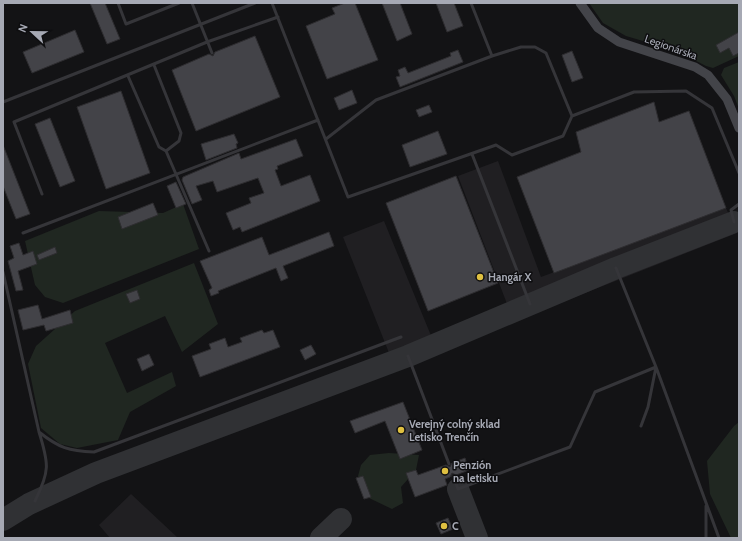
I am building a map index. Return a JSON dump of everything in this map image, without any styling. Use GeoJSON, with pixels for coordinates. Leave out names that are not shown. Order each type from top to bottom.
{"type":"FeatureCollection","features":[{"type":"Feature","properties":{"kind":"street","name":"Legionárska"},"geometry":{"type":"LineString","coordinates":[[580,3],[598,28],[619,42],[695,67],[708,75],[727,99],[739,128]]}},
{"type":"Feature","properties":{"kind":"lane"},"geometry":{"type":"LineString","coordinates":[[118,3],[126,24],[179,3]]}},
{"type":"Feature","properties":{"kind":"lane"},"geometry":{"type":"LineString","coordinates":[[192,3],[212,53]]}},
{"type":"Feature","properties":{"kind":"lane"},"geometry":{"type":"LineString","coordinates":[[3,102],[255,3]]}},
{"type":"Feature","properties":{"kind":"lane"},"geometry":{"type":"LineString","coordinates":[[272,3],[348,197],[496,145],[512,155],[563,136],[572,116],[634,92],[686,91],[712,108],[739,173]]}},
{"type":"Feature","properties":{"kind":"lane"},"geometry":{"type":"LineString","coordinates":[[471,3],[492,56]]}},
{"type":"Feature","properties":{"kind":"lane"},"geometry":{"type":"LineString","coordinates":[[42,194],[14,122],[207,42],[278,17]]}},
{"type":"Feature","properties":{"kind":"lane"},"geometry":{"type":"LineString","coordinates":[[326,139],[376,100],[492,56],[521,47],[535,47],[546,53],[572,116]]}},
{"type":"Feature","properties":{"kind":"lane"},"geometry":{"type":"LineString","coordinates":[[154,65],[181,133],[179,141],[166,151]]}},
{"type":"Feature","properties":{"kind":"lane"},"geometry":{"type":"LineString","coordinates":[[128,76],[159,147],[166,151],[209,251]]}},
{"type":"Feature","properties":{"kind":"lane"},"geometry":{"type":"LineString","coordinates":[[23,233],[318,120]]}},
{"type":"Feature","properties":{"kind":"lane"},"geometry":{"type":"LineString","coordinates":[[472,154],[530,304]]}},
{"type":"Feature","properties":{"kind":"lane"},"geometry":{"type":"LineString","coordinates":[[734,222],[731,210],[739,204]]}},
{"type":"Feature","properties":{"kind":"lane"},"geometry":{"type":"LineString","coordinates":[[616,268],[656,368],[719,538]]}},
{"type":"Feature","properties":{"kind":"lane"},"geometry":{"type":"LineString","coordinates":[[3,272],[39,432],[47,459],[46,480],[34,501]]}},
{"type":"Feature","properties":{"kind":"lane"},"geometry":{"type":"LineString","coordinates":[[39,432],[54,444],[72,451],[94,452],[401,337]]}},
{"type":"Feature","properties":{"kind":"lane"},"geometry":{"type":"LineString","coordinates":[[408,356],[449,464]]}},
{"type":"Feature","properties":{"kind":"lane"},"geometry":{"type":"LineString","coordinates":[[641,426],[648,407],[656,368]]}},
{"type":"Feature","properties":{"kind":"lane"},"geometry":{"type":"LineString","coordinates":[[453,476],[458,489],[570,447],[595,392],[656,368]]}},
{"type":"Feature","properties":{"kind":"lane"},"geometry":{"type":"LineString","coordinates":[[706,502],[706,538]]}},
{"type":"Feature","properties":{"kind":"shaded area"},"geometry":{"type":"Polygon","coordinates":[[[589,3],[739,3],[739,56],[713,68],[706,66],[677,51],[626,36],[603,23],[589,3]]]}},
{"type":"Feature","properties":{"kind":"shaded area"},"geometry":{"type":"Polygon","coordinates":[[[739,62],[739,109],[734,96],[721,75],[724,68],[739,62]]]}},
{"type":"Feature","properties":{"kind":"shaded area"},"geometry":{"type":"Polygon","coordinates":[[[498,161],[541,277],[726,208],[737,233],[395,368],[343,237],[384,221],[432,338],[509,309],[458,176],[498,161]]]}},
{"type":"Feature","properties":{"kind":"shaded area"},"geometry":{"type":"Polygon","coordinates":[[[183,204],[199,249],[63,303],[45,297],[35,285],[25,241],[99,211],[163,213],[183,204]]]}},
{"type":"Feature","properties":{"kind":"shaded area"},"geometry":{"type":"Polygon","coordinates":[[[194,263],[218,324],[182,352],[165,316],[105,343],[127,393],[172,372],[176,386],[130,412],[118,440],[77,448],[60,444],[41,428],[28,364],[36,346],[75,311],[194,263]]]}},
{"type":"Feature","properties":{"kind":"shaded area"},"geometry":{"type":"Polygon","coordinates":[[[739,422],[739,538],[731,538],[710,494],[707,461],[734,426],[739,422]]]}},
{"type":"Feature","properties":{"kind":"shaded area"},"geometry":{"type":"Polygon","coordinates":[[[389,453],[419,455],[416,470],[401,487],[403,503],[392,509],[369,498],[358,476],[361,465],[370,455],[389,453]]]}},
{"type":"Feature","properties":{"kind":"shaded area"},"geometry":{"type":"Polygon","coordinates":[[[131,494],[177,538],[110,538],[99,525],[131,494]]]}},
{"type":"Feature","properties":{"kind":"building"},"geometry":{"type":"Polygon","coordinates":[[[90,3],[105,3],[120,39],[107,44],[90,3]]]}},
{"type":"Feature","properties":{"kind":"building"},"geometry":{"type":"Polygon","coordinates":[[[345,3],[355,3],[378,60],[327,79],[306,26],[335,14],[332,8],[345,3]]]}},
{"type":"Feature","properties":{"kind":"building"},"geometry":{"type":"Polygon","coordinates":[[[382,3],[400,3],[412,34],[397,41],[382,3]]]}},
{"type":"Feature","properties":{"kind":"building"},"geometry":{"type":"Polygon","coordinates":[[[436,3],[454,3],[463,26],[447,32],[436,3]]]}},
{"type":"Feature","properties":{"kind":"building"},"geometry":{"type":"Polygon","coordinates":[[[75,30],[84,52],[32,73],[23,52],[75,30]]]}},
{"type":"Feature","properties":{"kind":"building"},"geometry":{"type":"Polygon","coordinates":[[[739,32],[739,53],[733,56],[729,48],[720,53],[716,45],[739,32]]]}},
{"type":"Feature","properties":{"kind":"building"},"geometry":{"type":"Polygon","coordinates":[[[255,36],[280,97],[196,131],[172,70],[209,54],[213,56],[215,52],[255,36]]]}},
{"type":"Feature","properties":{"kind":"building"},"geometry":{"type":"Polygon","coordinates":[[[458,50],[463,62],[400,87],[396,77],[400,76],[398,70],[405,67],[408,73],[451,56],[450,53],[458,50]]]}},
{"type":"Feature","properties":{"kind":"building"},"geometry":{"type":"Polygon","coordinates":[[[572,51],[583,78],[572,82],[562,55],[572,51]]]}},
{"type":"Feature","properties":{"kind":"building"},"geometry":{"type":"Polygon","coordinates":[[[352,90],[357,103],[339,110],[334,98],[352,90]]]}},
{"type":"Feature","properties":{"kind":"building"},"geometry":{"type":"Polygon","coordinates":[[[121,91],[150,173],[106,189],[77,107],[121,91]]]}},
{"type":"Feature","properties":{"kind":"building"},"geometry":{"type":"Polygon","coordinates":[[[654,102],[659,122],[689,111],[726,208],[554,273],[517,177],[581,152],[576,132],[654,102]]]}},
{"type":"Feature","properties":{"kind":"building"},"geometry":{"type":"Polygon","coordinates":[[[429,105],[432,112],[419,117],[416,110],[429,105]]]}},
{"type":"Feature","properties":{"kind":"building"},"geometry":{"type":"Polygon","coordinates":[[[50,118],[75,181],[60,187],[35,124],[50,118]]]}},
{"type":"Feature","properties":{"kind":"building"},"geometry":{"type":"Polygon","coordinates":[[[438,131],[447,154],[410,167],[402,145],[438,131]]]}},
{"type":"Feature","properties":{"kind":"building"},"geometry":{"type":"Polygon","coordinates":[[[234,134],[238,143],[236,144],[237,148],[206,160],[201,144],[234,134]]]}},
{"type":"Feature","properties":{"kind":"building"},"geometry":{"type":"Polygon","coordinates":[[[296,139],[303,156],[277,166],[278,169],[275,170],[281,186],[310,175],[320,201],[242,232],[240,227],[233,230],[226,213],[251,203],[249,198],[264,193],[258,178],[217,192],[213,181],[196,186],[202,200],[192,204],[182,180],[183,177],[239,153],[241,159],[296,139]]]}},
{"type":"Feature","properties":{"kind":"building"},"geometry":{"type":"Polygon","coordinates":[[[3,145],[30,214],[16,219],[3,186],[3,145]]]}},
{"type":"Feature","properties":{"kind":"building"},"geometry":{"type":"Polygon","coordinates":[[[456,176],[498,283],[428,311],[386,203],[456,176]]]}},
{"type":"Feature","properties":{"kind":"building"},"geometry":{"type":"Polygon","coordinates":[[[176,182],[186,204],[176,208],[167,186],[176,182]]]}},
{"type":"Feature","properties":{"kind":"building"},"geometry":{"type":"Polygon","coordinates":[[[153,203],[158,215],[122,229],[118,217],[153,203]]]}},
{"type":"Feature","properties":{"kind":"building"},"geometry":{"type":"Polygon","coordinates":[[[329,232],[334,246],[283,266],[288,278],[281,281],[276,268],[218,291],[219,293],[211,296],[209,290],[212,288],[200,261],[262,237],[269,255],[329,232]]]}},
{"type":"Feature","properties":{"kind":"building"},"geometry":{"type":"Polygon","coordinates":[[[19,243],[23,255],[33,251],[37,264],[18,271],[23,290],[16,291],[8,261],[14,258],[10,246],[19,243]]]}},
{"type":"Feature","properties":{"kind":"building"},"geometry":{"type":"Polygon","coordinates":[[[55,247],[57,253],[39,260],[37,255],[55,247]]]}},
{"type":"Feature","properties":{"kind":"building"},"geometry":{"type":"Polygon","coordinates":[[[137,290],[140,299],[130,303],[126,294],[137,290]]]}},
{"type":"Feature","properties":{"kind":"building"},"geometry":{"type":"Polygon","coordinates":[[[38,305],[42,319],[70,310],[73,323],[46,331],[44,325],[23,330],[18,310],[38,305]]]}},
{"type":"Feature","properties":{"kind":"building"},"geometry":{"type":"Polygon","coordinates":[[[262,330],[264,333],[273,330],[280,347],[200,377],[192,356],[211,349],[209,344],[225,338],[228,347],[242,342],[240,338],[262,330]]]}},
{"type":"Feature","properties":{"kind":"building"},"geometry":{"type":"Polygon","coordinates":[[[311,345],[316,354],[305,360],[300,350],[311,345]]]}},
{"type":"Feature","properties":{"kind":"building"},"geometry":{"type":"Polygon","coordinates":[[[149,354],[154,365],[142,371],[137,359],[149,354]]]}},
{"type":"Feature","properties":{"kind":"building","name":"Verejný colný sklad Letisko Trenčín"},"geometry":{"type":"Polygon","coordinates":[[[403,402],[422,450],[400,459],[385,421],[355,433],[350,421],[403,402]]]}},
{"type":"Feature","properties":{"kind":"building"},"geometry":{"type":"Polygon","coordinates":[[[465,458],[469,470],[456,475],[452,473],[450,477],[445,479],[447,485],[415,497],[406,473],[416,470],[418,475],[446,465],[450,467],[452,463],[465,458]]]}},
{"type":"Feature","properties":{"kind":"building"},"geometry":{"type":"Polygon","coordinates":[[[363,476],[371,497],[364,499],[356,478],[363,476]]]}},
{"type":"Feature","properties":{"kind":"building","name":"C"},"geometry":{"type":"Polygon","coordinates":[[[448,518],[453,529],[441,534],[436,523],[448,518]]]}},
{"type":"Feature","properties":{"kind":"taxiway"},"geometry":{"type":"LineString","coordinates":[[3,520],[29,504],[96,473],[408,356],[616,268],[734,222]]}},
{"type":"Feature","properties":{"kind":"taxiway"},"geometry":{"type":"LineString","coordinates":[[458,489],[477,538]]}},
{"type":"Feature","properties":{"kind":"taxiway"},"geometry":{"type":"LineString","coordinates":[[321,538],[341,519]]}},
{"type":"Feature","properties":{"kind":"place","name":"Hangár X"},"geometry":{"type":"Point","coordinates":[480,277]}},
{"type":"Feature","properties":{"kind":"place","name":"Verejný colný sklad Letisko Trenčín"},"geometry":{"type":"Point","coordinates":[401,430]}},
{"type":"Feature","properties":{"kind":"place","name":"Penzión na letisku"},"geometry":{"type":"Point","coordinates":[445,471]}},
{"type":"Feature","properties":{"kind":"place","name":"C"},"geometry":{"type":"Point","coordinates":[444,526]}}]}
